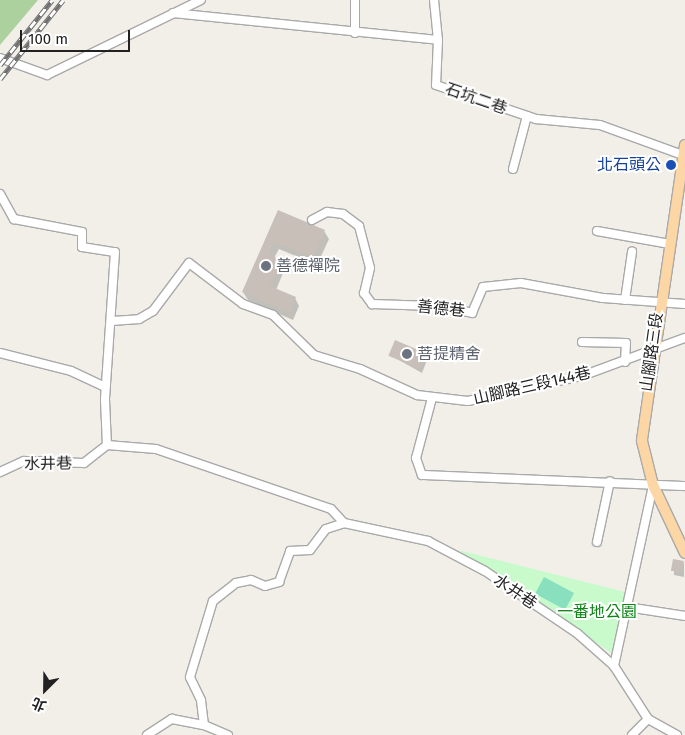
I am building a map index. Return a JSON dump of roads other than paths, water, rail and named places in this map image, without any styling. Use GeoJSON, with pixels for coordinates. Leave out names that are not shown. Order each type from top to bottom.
{"type":"FeatureCollection","features":[{"type":"Feature","properties":{"kind":"main road","name":"山腳路三段"},"geometry":{"type":"LineString","coordinates":[[684,150],[682,181],[659,303],[642,441],[653,485],[685,553]]}},
{"type":"Feature","properties":{"kind":"street"},"geometry":{"type":"LineString","coordinates":[[0,58],[47,75],[201,0]]}},
{"type":"Feature","properties":{"kind":"street"},"geometry":{"type":"LineString","coordinates":[[355,0],[355,33]]}},
{"type":"Feature","properties":{"kind":"street"},"geometry":{"type":"LineString","coordinates":[[174,13],[438,40],[434,0]]}},
{"type":"Feature","properties":{"kind":"street","name":"石坑二巷"},"geometry":{"type":"LineString","coordinates":[[438,40],[436,85],[527,116],[600,125],[636,142],[684,150]]}},
{"type":"Feature","properties":{"kind":"street","name":"石坑二巷"},"geometry":{"type":"LineString","coordinates":[[513,168],[527,116]]}},
{"type":"Feature","properties":{"kind":"street"},"geometry":{"type":"LineString","coordinates":[[0,194],[14,219],[82,232],[82,248],[115,252],[112,320],[106,387],[107,445]]}},
{"type":"Feature","properties":{"kind":"street","name":"善德巷"},"geometry":{"type":"LineString","coordinates":[[312,220],[327,212],[343,214],[359,226],[370,268],[364,293],[372,304],[434,306],[472,313],[483,287],[521,283],[626,300],[685,304]]}},
{"type":"Feature","properties":{"kind":"street"},"geometry":{"type":"LineString","coordinates":[[598,231],[670,244]]}},
{"type":"Feature","properties":{"kind":"street"},"geometry":{"type":"LineString","coordinates":[[626,300],[632,252]]}},
{"type":"Feature","properties":{"kind":"street","name":"山腳路三段144巷"},"geometry":{"type":"LineString","coordinates":[[112,320],[139,318],[153,312],[189,263],[243,304],[273,315],[314,354],[432,398],[468,401],[626,362],[654,348],[685,338]]}},
{"type":"Feature","properties":{"kind":"street"},"geometry":{"type":"LineString","coordinates":[[582,342],[626,343],[626,362]]}},
{"type":"Feature","properties":{"kind":"street"},"geometry":{"type":"LineString","coordinates":[[0,353],[71,371],[106,387]]}},
{"type":"Feature","properties":{"kind":"street"},"geometry":{"type":"LineString","coordinates":[[432,398],[416,458],[422,475],[610,481],[685,486]]}},
{"type":"Feature","properties":{"kind":"street","name":"水井巷"},"geometry":{"type":"LineString","coordinates":[[0,472],[24,462],[84,463],[107,445],[156,449],[331,509],[344,523],[428,541],[485,571],[578,634],[614,666],[648,719]]}},
{"type":"Feature","properties":{"kind":"street"},"geometry":{"type":"LineString","coordinates":[[597,542],[610,481]]}},
{"type":"Feature","properties":{"kind":"street"},"geometry":{"type":"LineString","coordinates":[[614,666],[653,485]]}},
{"type":"Feature","properties":{"kind":"street"},"geometry":{"type":"LineString","coordinates":[[204,725],[201,700],[190,676],[213,601],[236,583],[251,580],[265,586],[279,582],[290,551],[310,550],[326,529],[344,523]]}},
{"type":"Feature","properties":{"kind":"street"},"geometry":{"type":"LineString","coordinates":[[627,607],[685,616]]}},
{"type":"Feature","properties":{"kind":"street"},"geometry":{"type":"LineString","coordinates":[[147,735],[172,719],[204,725],[228,735]]}},
{"type":"Feature","properties":{"kind":"street"},"geometry":{"type":"LineString","coordinates":[[632,735],[648,719],[677,735]]}},
{"type":"Feature","properties":{"kind":"railway"},"geometry":{"type":"LineString","coordinates":[[0,65],[52,0]]}},
{"type":"Feature","properties":{"kind":"railway"},"geometry":{"type":"LineString","coordinates":[[0,79],[63,0]]}},
{"type":"Feature","properties":{"kind":"place","name":"北石頭公"},"geometry":{"type":"Point","coordinates":[671,165]}},
{"type":"Feature","properties":{"kind":"place","name":"善德禪院"},"geometry":{"type":"Point","coordinates":[266,266]}},
{"type":"Feature","properties":{"kind":"place","name":"菩提精舍"},"geometry":{"type":"Point","coordinates":[407,354]}},
{"type":"Feature","properties":{"kind":"park label","name":"一番地公園"},"geometry":{"type":"Point","coordinates":[597,612]}}]}
